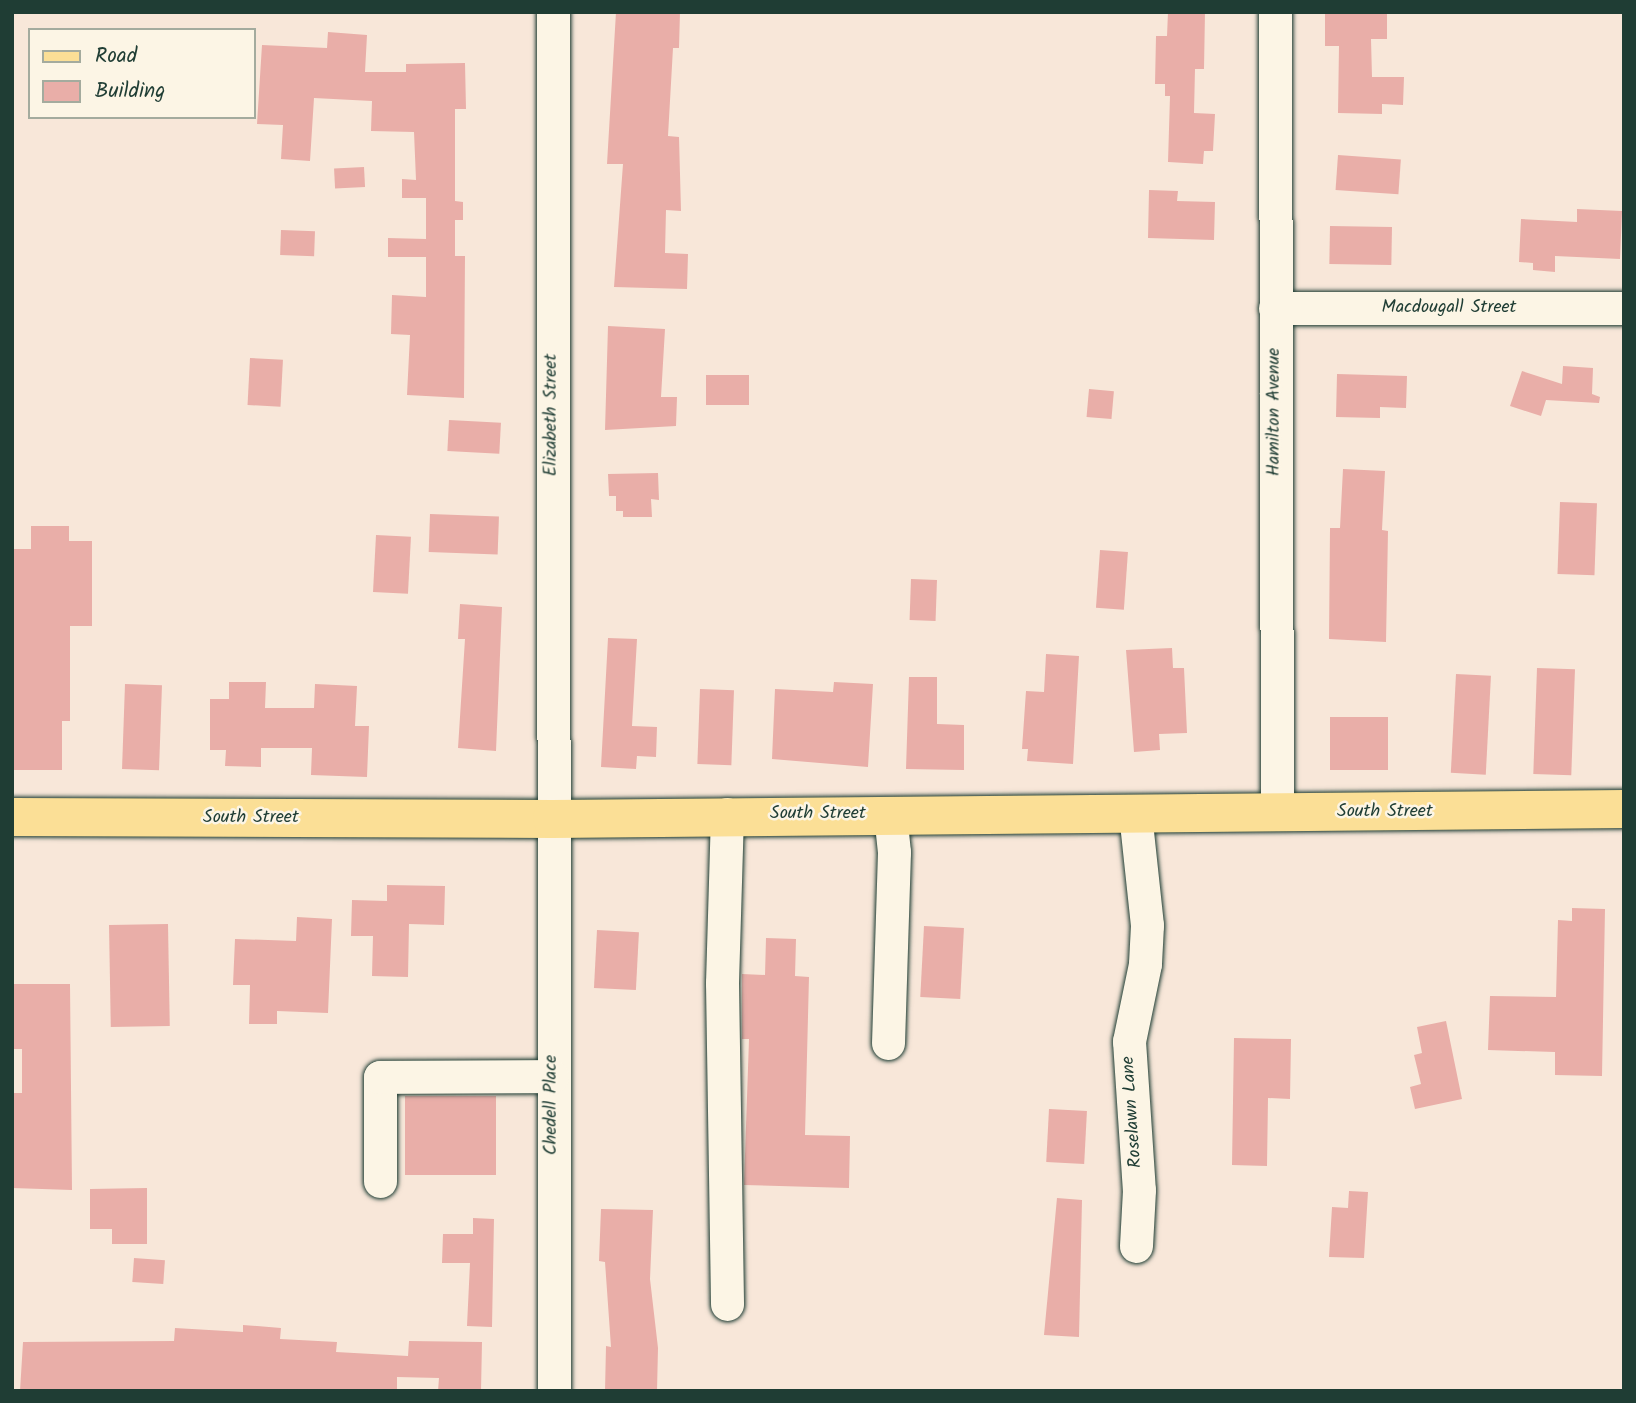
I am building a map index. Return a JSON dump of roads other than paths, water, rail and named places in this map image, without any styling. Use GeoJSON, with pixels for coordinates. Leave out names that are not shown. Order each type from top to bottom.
{"type":"FeatureCollection","features":[{"type":"Feature","properties":{"kind":"main road","name":"South Street"},"geometry":{"type":"LineString","coordinates":[[12,817],[552,819],[727,814],[1624,809]]}},
{"type":"Feature","properties":{"kind":"street","name":"Elizabeth Street"},"geometry":{"type":"LineString","coordinates":[[552,819],[553,12]]}},
{"type":"Feature","properties":{"kind":"street","name":"Hamilton Avenue"},"geometry":{"type":"LineString","coordinates":[[1275,12],[1277,812]]}},
{"type":"Feature","properties":{"kind":"street","name":"Macdougall Street"},"geometry":{"type":"LineString","coordinates":[[1275,308],[1624,308]]}},
{"type":"Feature","properties":{"kind":"street","name":"Roselawn Lane"},"geometry":{"type":"LineString","coordinates":[[1135,813],[1147,925],[1145,964],[1129,1041],[1139,1190],[1136,1246]]}},
{"type":"Feature","properties":{"kind":"street"},"geometry":{"type":"LineString","coordinates":[[727,814],[722,983],[727,1304]]}},
{"type":"Feature","properties":{"kind":"street"},"geometry":{"type":"LineString","coordinates":[[888,1042],[894,852],[890,814]]}},
{"type":"Feature","properties":{"kind":"street","name":"Chedell Place"},"geometry":{"type":"LineString","coordinates":[[552,819],[554,1391]]}},
{"type":"Feature","properties":{"kind":"street"},"geometry":{"type":"LineString","coordinates":[[380,1181],[380,1077],[552,1076]]}}]}
